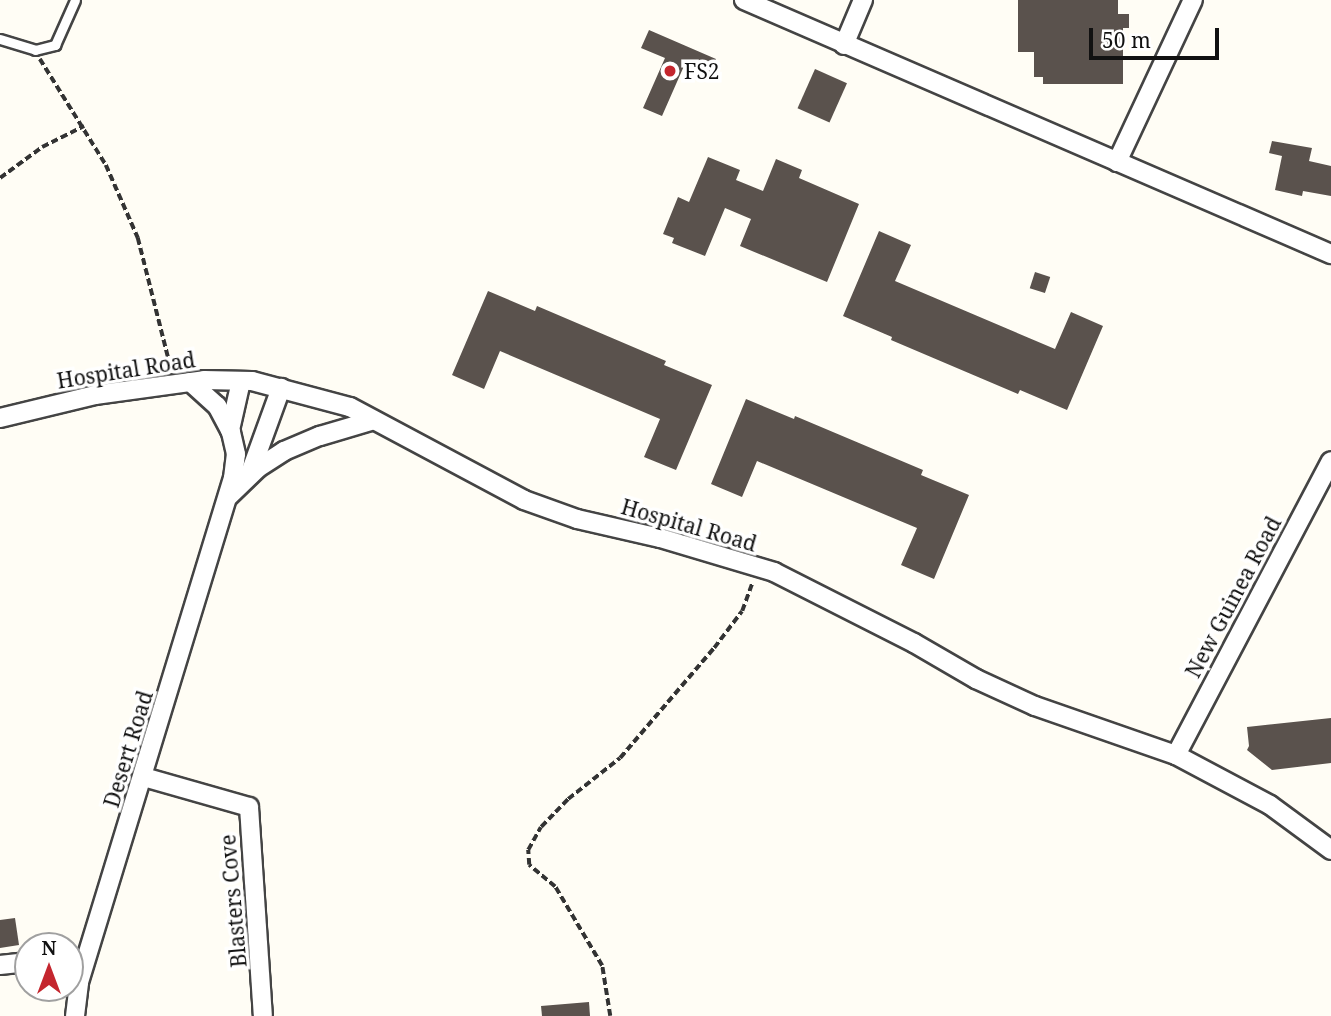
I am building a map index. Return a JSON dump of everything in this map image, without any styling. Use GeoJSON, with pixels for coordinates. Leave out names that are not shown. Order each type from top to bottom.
{"type":"FeatureCollection","features":[{"type":"Feature","properties":{"kind":"street"},"geometry":{"type":"LineString","coordinates":[[744,0],[1331,254]]}},
{"type":"Feature","properties":{"kind":"street"},"geometry":{"type":"LineString","coordinates":[[844,45],[863,0]]}},
{"type":"Feature","properties":{"kind":"street"},"geometry":{"type":"LineString","coordinates":[[1117,162],[1193,0]]}},
{"type":"Feature","properties":{"kind":"street","name":"Hospital Road"},"geometry":{"type":"LineString","coordinates":[[0,418],[95,395],[182,383],[242,381],[281,388],[350,407],[524,500],[577,519],[660,538],[786,578],[914,643],[976,679],[1035,706],[1176,755],[1270,805],[1331,850]]}},
{"type":"Feature","properties":{"kind":"street","name":"Desert Road"},"geometry":{"type":"LineString","coordinates":[[230,430],[242,381]]}},
{"type":"Feature","properties":{"kind":"street","name":"Desert Road"},"geometry":{"type":"LineString","coordinates":[[75,1016],[79,982],[229,496],[236,454],[230,430],[217,406],[182,383]]}},
{"type":"Feature","properties":{"kind":"street","name":"Desert Road"},"geometry":{"type":"LineString","coordinates":[[249,477],[281,388]]}},
{"type":"Feature","properties":{"kind":"street","name":"Desert Road"},"geometry":{"type":"LineString","coordinates":[[229,496],[284,451],[320,436],[374,420]]}},
{"type":"Feature","properties":{"kind":"street","name":"New Guinea Road"},"geometry":{"type":"LineString","coordinates":[[1176,755],[1331,461]]}},
{"type":"Feature","properties":{"kind":"street","name":"Blasters Cove"},"geometry":{"type":"LineString","coordinates":[[144,777],[249,807],[263,1016]]}},
{"type":"Feature","properties":{"kind":"street"},"geometry":{"type":"LineString","coordinates":[[84,955],[89,954]]}},
{"type":"Feature","properties":{"kind":"lane"},"geometry":{"type":"LineString","coordinates":[[0,38],[35,50],[55,45],[75,0]]}},
{"type":"Feature","properties":{"kind":"path"},"geometry":{"type":"LineString","coordinates":[[35,50],[106,165],[138,238],[182,383]]}},
{"type":"Feature","properties":{"kind":"path"},"geometry":{"type":"LineString","coordinates":[[0,178],[42,147],[84,126]]}},
{"type":"Feature","properties":{"kind":"path"},"geometry":{"type":"LineString","coordinates":[[610,1016],[602,966],[555,887],[529,865],[528,850],[541,827],[569,799],[620,758],[714,648],[743,611],[757,567]]}},
{"type":"Feature","properties":{"kind":"building"},"geometry":{"type":"Polygon","coordinates":[[[1018,0],[1118,0],[1118,14],[1129,14],[1129,28],[1123,28],[1123,84],[1043,84],[1043,77],[1034,77],[1034,52],[1018,52],[1018,0]]]}},
{"type":"Feature","properties":{"kind":"building","name":"FS2"},"geometry":{"type":"Polygon","coordinates":[[[649,30],[716,59],[708,77],[684,66],[662,116],[643,108],[665,58],[641,48],[649,30]]]}},
{"type":"Feature","properties":{"kind":"building"},"geometry":{"type":"Polygon","coordinates":[[[815,69],[847,83],[829,123],[798,108],[815,69]]]}},
{"type":"Feature","properties":{"kind":"building"},"geometry":{"type":"Polygon","coordinates":[[[1272,141],[1312,148],[1309,161],[1331,166],[1331,196],[1303,191],[1302,196],[1275,190],[1282,156],[1269,153],[1272,141]]]}},
{"type":"Feature","properties":{"kind":"building"},"geometry":{"type":"Polygon","coordinates":[[[708,157],[740,170],[736,180],[763,191],[776,159],[802,170],[799,178],[859,204],[827,282],[740,246],[751,219],[725,208],[705,256],[672,243],[674,238],[663,234],[678,197],[689,202],[708,157]]]}},
{"type":"Feature","properties":{"kind":"building"},"geometry":{"type":"Polygon","coordinates":[[[879,231],[911,245],[895,281],[1055,349],[1071,312],[1103,326],[1067,410],[1020,390],[1018,394],[891,340],[892,337],[843,316],[879,231]]]}},
{"type":"Feature","properties":{"kind":"building"},"geometry":{"type":"Polygon","coordinates":[[[1035,272],[1050,277],[1045,293],[1030,288],[1035,272]]]}},
{"type":"Feature","properties":{"kind":"building"},"geometry":{"type":"Polygon","coordinates":[[[488,291],[535,311],[537,306],[666,361],[664,365],[712,385],[676,470],[644,457],[660,419],[500,351],[484,389],[452,375],[488,291]]]}},
{"type":"Feature","properties":{"kind":"building"},"geometry":{"type":"Polygon","coordinates":[[[746,399],[794,419],[795,416],[923,470],[921,475],[969,495],[934,579],[901,565],[917,528],[757,461],[742,497],[711,484],[746,399]]]}},
{"type":"Feature","properties":{"kind":"building"},"geometry":{"type":"Polygon","coordinates":[[[1331,718],[1331,763],[1272,770],[1247,750],[1247,727],[1331,718]]]}},
{"type":"Feature","properties":{"kind":"building"},"geometry":{"type":"Polygon","coordinates":[[[15,918],[17,932],[14,932],[14,946],[0,948],[0,920],[15,918]]]}},
{"type":"Feature","properties":{"kind":"building"},"geometry":{"type":"Polygon","coordinates":[[[589,1002],[590,1016],[542,1016],[541,1006],[589,1002]]]}},
{"type":"Feature","properties":{"kind":"place","name":"FS2"},"geometry":{"type":"Point","coordinates":[670,71]}}]}
